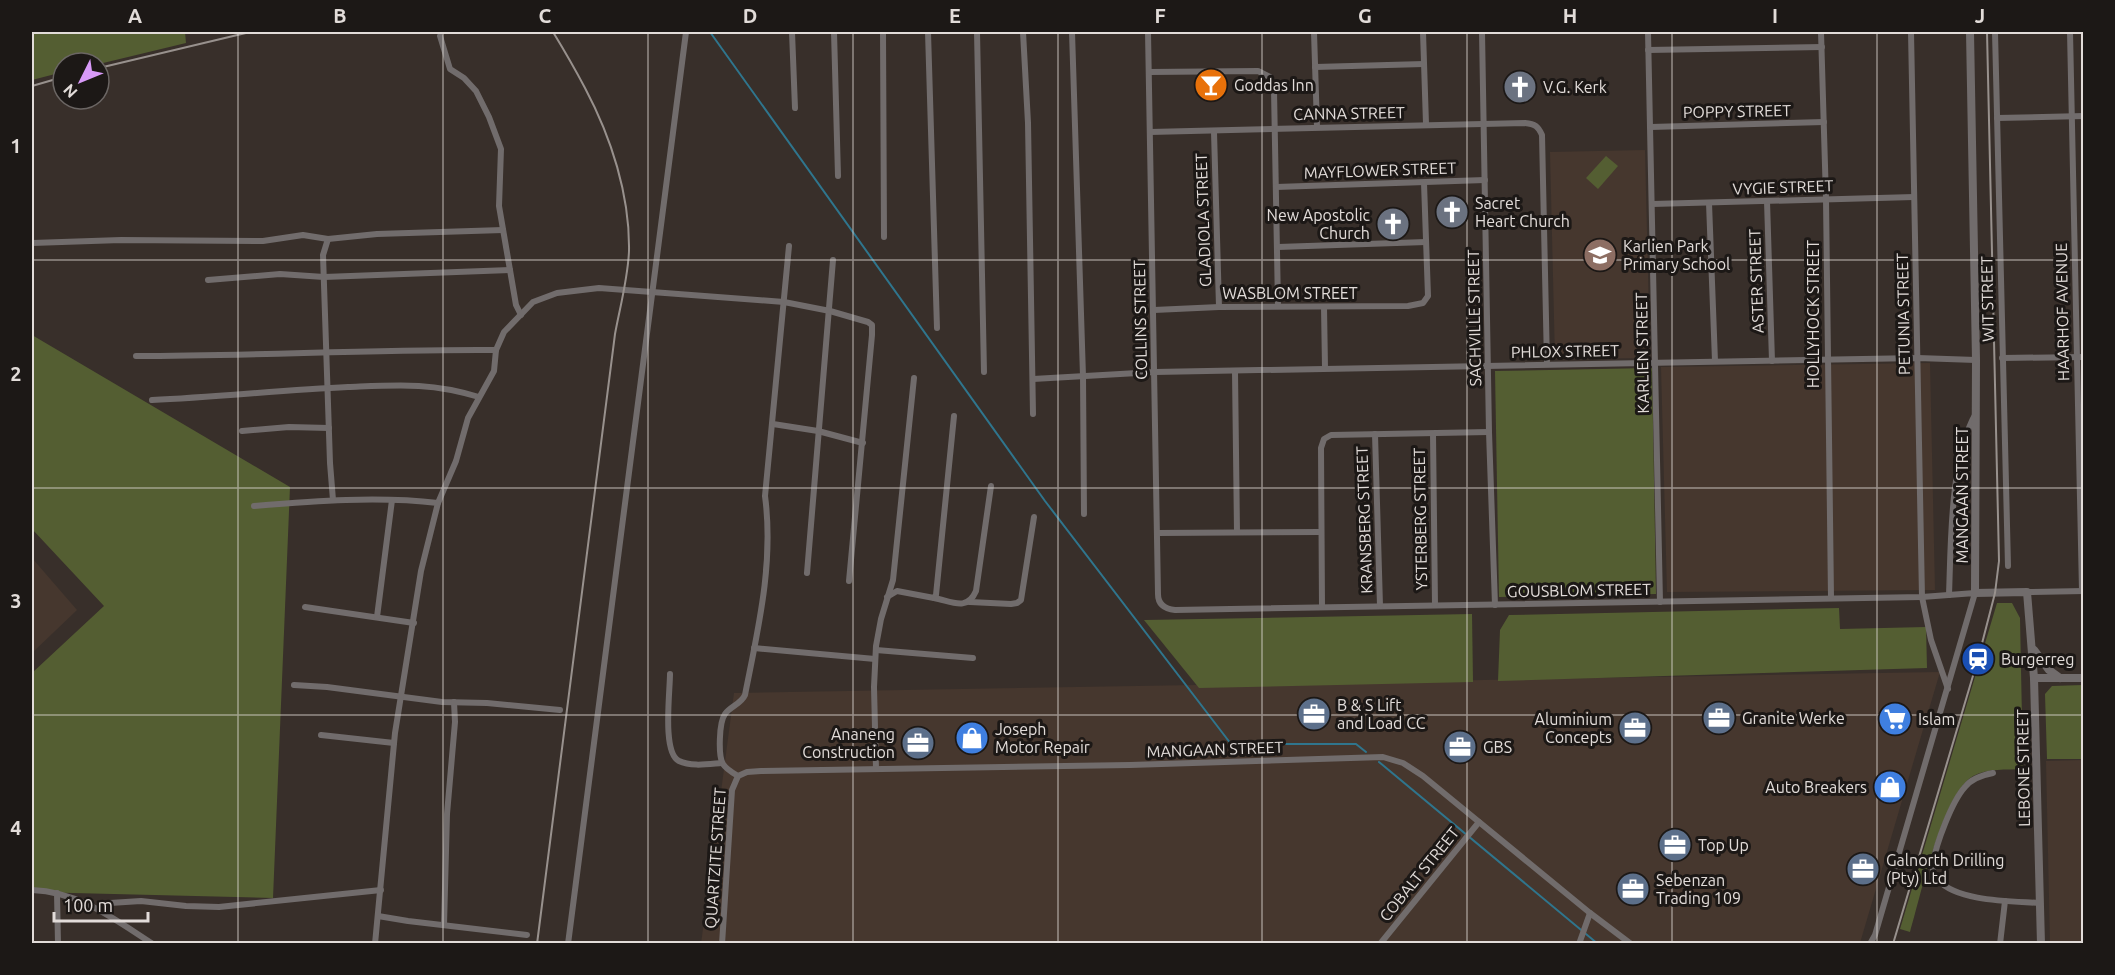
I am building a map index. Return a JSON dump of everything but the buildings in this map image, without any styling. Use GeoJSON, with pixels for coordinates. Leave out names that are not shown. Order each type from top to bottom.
{"type":"FeatureCollection","features":[{"type":"Feature","properties":{"kind":"street"},"geometry":{"type":"LineString","coordinates":[[568,944],[686,32]]}},
{"type":"Feature","properties":{"kind":"street"},"geometry":{"type":"LineString","coordinates":[[792,32],[795,108]]}},
{"type":"Feature","properties":{"kind":"street"},"geometry":{"type":"LineString","coordinates":[[834,32],[838,176]]}},
{"type":"Feature","properties":{"kind":"street"},"geometry":{"type":"LineString","coordinates":[[883,32],[884,237]]}},
{"type":"Feature","properties":{"kind":"street"},"geometry":{"type":"LineString","coordinates":[[928,32],[937,328]]}},
{"type":"Feature","properties":{"kind":"street"},"geometry":{"type":"LineString","coordinates":[[977,32],[984,372]]}},
{"type":"Feature","properties":{"kind":"street"},"geometry":{"type":"LineString","coordinates":[[1023,32],[1028,123],[1033,414]]}},
{"type":"Feature","properties":{"kind":"street"},"geometry":{"type":"LineString","coordinates":[[1072,32],[1083,376],[1084,514]]}},
{"type":"Feature","properties":{"kind":"street","name":"COLLINS STREET"},"geometry":{"type":"LineString","coordinates":[[1148,32],[1158,598],[1164,607]]}},
{"type":"Feature","properties":{"kind":"street"},"geometry":{"type":"LineString","coordinates":[[1314,32],[1317,127]]}},
{"type":"Feature","properties":{"kind":"street"},"geometry":{"type":"LineString","coordinates":[[1423,32],[1426,124]]}},
{"type":"Feature","properties":{"kind":"street","name":"SACHVILLE STREET"},"geometry":{"type":"LineString","coordinates":[[1482,32],[1489,432],[1495,605]]}},
{"type":"Feature","properties":{"kind":"street","name":"KARLIEN STREET"},"geometry":{"type":"LineString","coordinates":[[1648,32],[1660,602]]}},
{"type":"Feature","properties":{"kind":"street","name":"HOLLYHOCK STREET"},"geometry":{"type":"LineString","coordinates":[[1821,32],[1826,199],[1831,597]]}},
{"type":"Feature","properties":{"kind":"street","name":"PETUNIA STREET"},"geometry":{"type":"LineString","coordinates":[[1911,32],[1922,597],[1931,640],[1948,689]]}},
{"type":"Feature","properties":{"kind":"street","name":"MANGAAN STREET"},"geometry":{"type":"LineString","coordinates":[[1870,944],[1875,935],[1975,593],[1976,360],[1970,32]]}},
{"type":"Feature","properties":{"kind":"street","name":"WIT STREET"},"geometry":{"type":"LineString","coordinates":[[1995,32],[2001,358],[2008,566]]}},
{"type":"Feature","properties":{"kind":"street","name":"HAARHOF AVENUE"},"geometry":{"type":"LineString","coordinates":[[2070,32],[2080,357],[2083,591]]}},
{"type":"Feature","properties":{"kind":"street"},"geometry":{"type":"LineString","coordinates":[[440,36],[447,64],[476,92],[489,117],[501,149],[499,206],[516,305],[521,315]]}},
{"type":"Feature","properties":{"kind":"street"},"geometry":{"type":"LineString","coordinates":[[1648,50],[1822,47]]}},
{"type":"Feature","properties":{"kind":"street"},"geometry":{"type":"LineString","coordinates":[[1315,68],[1424,64]]}},
{"type":"Feature","properties":{"kind":"street"},"geometry":{"type":"LineString","coordinates":[[1149,72],[1258,71],[1270,77],[1274,90],[1278,306]]}},
{"type":"Feature","properties":{"kind":"street"},"geometry":{"type":"LineString","coordinates":[[1997,118],[2084,116]]}},
{"type":"Feature","properties":{"kind":"street","name":"POPPY STREET"},"geometry":{"type":"LineString","coordinates":[[1651,127],[1824,122]]}},
{"type":"Feature","properties":{"kind":"street","name":"CANNA STREET"},"geometry":{"type":"LineString","coordinates":[[1150,132],[1214,132],[1426,124],[1534,124],[1542,135],[1547,364]]}},
{"type":"Feature","properties":{"kind":"street","name":"GLADIOLA STREET"},"geometry":{"type":"LineString","coordinates":[[1214,132],[1219,307]]}},
{"type":"Feature","properties":{"kind":"street","name":"MAYFLOWER STREET"},"geometry":{"type":"LineString","coordinates":[[1276,187],[1485,180]]}},
{"type":"Feature","properties":{"kind":"street"},"geometry":{"type":"LineString","coordinates":[[1278,247],[1426,242],[1424,183]]}},
{"type":"Feature","properties":{"kind":"street","name":"VYGIE STREET"},"geometry":{"type":"LineString","coordinates":[[1652,204],[1914,197]]}},
{"type":"Feature","properties":{"kind":"street","name":"ASTER STREET"},"geometry":{"type":"LineString","coordinates":[[1767,201],[1772,361]]}},
{"type":"Feature","properties":{"kind":"street"},"geometry":{"type":"LineString","coordinates":[[1710,202],[1715,361]]}},
{"type":"Feature","properties":{"kind":"street"},"geometry":{"type":"LineString","coordinates":[[32,243],[132,240],[263,241],[303,235],[328,239],[377,234],[503,230]]}},
{"type":"Feature","properties":{"kind":"street"},"geometry":{"type":"LineString","coordinates":[[328,239],[324,255],[324,277],[328,428],[333,500]]}},
{"type":"Feature","properties":{"kind":"street","name":"WASBLOM STREET"},"geometry":{"type":"LineString","coordinates":[[1154,310],[1418,304],[1426,300],[1428,296],[1426,242]]}},
{"type":"Feature","properties":{"kind":"street"},"geometry":{"type":"LineString","coordinates":[[738,776],[724,766],[720,758],[721,722],[728,710],[744,699],[769,552],[769,522],[765,496],[789,246]]}},
{"type":"Feature","properties":{"kind":"street"},"geometry":{"type":"LineString","coordinates":[[807,573],[833,260]]}},
{"type":"Feature","properties":{"kind":"street"},"geometry":{"type":"LineString","coordinates":[[208,280],[280,274],[324,277],[510,270]]}},
{"type":"Feature","properties":{"kind":"street"},"geometry":{"type":"LineString","coordinates":[[375,944],[394,743],[421,571],[438,503],[456,461],[468,418],[494,371],[496,350],[504,332],[533,302],[557,293],[599,288],[652,291],[784,302],[863,319],[872,325],[849,581]]}},
{"type":"Feature","properties":{"kind":"street"},"geometry":{"type":"LineString","coordinates":[[1324,307],[1325,368]]}},
{"type":"Feature","properties":{"kind":"street"},"geometry":{"type":"LineString","coordinates":[[136,356],[437,348],[496,350]]}},
{"type":"Feature","properties":{"kind":"street"},"geometry":{"type":"LineString","coordinates":[[2001,358],[2080,357]]}},
{"type":"Feature","properties":{"kind":"street","name":"PHLOX STREET"},"geometry":{"type":"LineString","coordinates":[[1033,379],[1155,372],[1235,372],[1325,368],[1827,359],[1976,360]]}},
{"type":"Feature","properties":{"kind":"street"},"geometry":{"type":"LineString","coordinates":[[1235,372],[1237,532]]}},
{"type":"Feature","properties":{"kind":"street"},"geometry":{"type":"LineString","coordinates":[[876,769],[875,659],[881,620],[893,580],[914,378]]}},
{"type":"Feature","properties":{"kind":"street"},"geometry":{"type":"LineString","coordinates":[[152,400],[420,384],[453,388],[479,397]]}},
{"type":"Feature","properties":{"kind":"street"},"geometry":{"type":"LineString","coordinates":[[1949,595],[1953,510],[1964,440],[1976,413]]}},
{"type":"Feature","properties":{"kind":"street"},"geometry":{"type":"LineString","coordinates":[[934,598],[939,580],[954,416]]}},
{"type":"Feature","properties":{"kind":"street"},"geometry":{"type":"LineString","coordinates":[[773,424],[818,431],[863,443]]}},
{"type":"Feature","properties":{"kind":"street"},"geometry":{"type":"LineString","coordinates":[[242,431],[289,427],[328,428]]}},
{"type":"Feature","properties":{"kind":"street"},"geometry":{"type":"LineString","coordinates":[[1322,607],[1320,532],[1322,443],[1324,439],[1331,435],[1489,432]]}},
{"type":"Feature","properties":{"kind":"street","name":"KRANSBERG STREET"},"geometry":{"type":"LineString","coordinates":[[1375,434],[1380,606]]}},
{"type":"Feature","properties":{"kind":"street","name":"YSTERBERG STREET"},"geometry":{"type":"LineString","coordinates":[[1433,434],[1435,605]]}},
{"type":"Feature","properties":{"kind":"street"},"geometry":{"type":"LineString","coordinates":[[970,602],[976,591],[991,486]]}},
{"type":"Feature","properties":{"kind":"street"},"geometry":{"type":"LineString","coordinates":[[254,506],[333,500],[438,503]]}},
{"type":"Feature","properties":{"kind":"street"},"geometry":{"type":"LineString","coordinates":[[377,617],[392,500]]}},
{"type":"Feature","properties":{"kind":"street"},"geometry":{"type":"LineString","coordinates":[[887,597],[897,591],[963,604],[970,602],[1017,603],[1021,600],[1034,517]]}},
{"type":"Feature","properties":{"kind":"street"},"geometry":{"type":"LineString","coordinates":[[1157,533],[1320,532]]}},
{"type":"Feature","properties":{"kind":"street"},"geometry":{"type":"LineString","coordinates":[[2027,592],[2083,591]]}},
{"type":"Feature","properties":{"kind":"street","name":"GOUSBLOM STREET"},"geometry":{"type":"LineString","coordinates":[[1164,607],[1175,610],[1495,605],[1922,597],[2027,592]]}},
{"type":"Feature","properties":{"kind":"street","name":"LEBONE STREET"},"geometry":{"type":"LineString","coordinates":[[2027,592],[2034,678],[2041,944]]}},
{"type":"Feature","properties":{"kind":"street"},"geometry":{"type":"LineString","coordinates":[[305,607],[414,622]]}},
{"type":"Feature","properties":{"kind":"street"},"geometry":{"type":"LineString","coordinates":[[2032,647],[2049,670],[2062,679]]}},
{"type":"Feature","properties":{"kind":"street"},"geometry":{"type":"LineString","coordinates":[[754,648],[875,659]]}},
{"type":"Feature","properties":{"kind":"street"},"geometry":{"type":"LineString","coordinates":[[876,650],[973,658]]}},
{"type":"Feature","properties":{"kind":"street"},"geometry":{"type":"LineString","coordinates":[[670,674],[671,754],[686,763],[722,763]]}},
{"type":"Feature","properties":{"kind":"street"},"geometry":{"type":"LineString","coordinates":[[2034,678],[2084,678]]}},
{"type":"Feature","properties":{"kind":"street"},"geometry":{"type":"LineString","coordinates":[[294,685],[454,702],[560,710]]}},
{"type":"Feature","properties":{"kind":"street"},"geometry":{"type":"LineString","coordinates":[[444,925],[447,814],[455,722],[454,702]]}},
{"type":"Feature","properties":{"kind":"street"},"geometry":{"type":"LineString","coordinates":[[321,735],[394,743]]}},
{"type":"Feature","properties":{"kind":"street","name":"MANGAAN STREET"},"geometry":{"type":"LineString","coordinates":[[738,776],[747,772],[761,771],[1383,758],[1403,763],[1424,776],[1590,914],[1631,944]]}},
{"type":"Feature","properties":{"kind":"street"},"geometry":{"type":"LineString","coordinates":[[1993,773],[1973,779],[1960,793],[1942,836],[1933,868],[1936,878],[1952,891],[2005,901],[2040,903]]}},
{"type":"Feature","properties":{"kind":"street","name":"QUARTZITE STREET"},"geometry":{"type":"LineString","coordinates":[[722,944],[732,790],[738,776]]}},
{"type":"Feature","properties":{"kind":"street","name":"COBALT STREET"},"geometry":{"type":"LineString","coordinates":[[1380,944],[1479,822]]}},
{"type":"Feature","properties":{"kind":"street"},"geometry":{"type":"LineString","coordinates":[[32,890],[70,896],[100,910],[153,944]]}},
{"type":"Feature","properties":{"kind":"street"},"geometry":{"type":"LineString","coordinates":[[100,910],[110,903],[141,901],[219,907],[381,890]]}},
{"type":"Feature","properties":{"kind":"street"},"geometry":{"type":"LineString","coordinates":[[57,893],[58,944]]}},
{"type":"Feature","properties":{"kind":"street"},"geometry":{"type":"LineString","coordinates":[[2000,944],[2005,901]]}},
{"type":"Feature","properties":{"kind":"street"},"geometry":{"type":"LineString","coordinates":[[1580,944],[1590,914]]}},
{"type":"Feature","properties":{"kind":"street"},"geometry":{"type":"LineString","coordinates":[[378,916],[527,935]]}},
{"type":"Feature","properties":{"kind":"shaded area","name":"Karlien Park Primary School"},"geometry":{"type":"Polygon","coordinates":[[[1645,150],[1650,358],[1555,359],[1550,152],[1645,150]]]}},
{"type":"Feature","properties":{"kind":"shaded area"},"geometry":{"type":"Polygon","coordinates":[[[1930,363],[1935,590],[1667,592],[1661,367],[1930,363]]]}},
{"type":"Feature","properties":{"kind":"shaded area"},"geometry":{"type":"Polygon","coordinates":[[[32,558],[77,610],[32,653],[32,558]]]}},
{"type":"Feature","properties":{"kind":"shaded area"},"geometry":{"type":"Polygon","coordinates":[[[1940,672],[1860,943],[701,944],[734,693],[1940,672]]]}},
{"type":"Feature","properties":{"kind":"shaded area"},"geometry":{"type":"Polygon","coordinates":[[[2083,760],[2083,943],[2050,943],[2046,761],[2083,760]]]}},
{"type":"Feature","properties":{"kind":"green space"},"geometry":{"type":"Polygon","coordinates":[[[32,32],[185,32],[186,43],[111,61],[111,51],[51,51],[51,75],[32,80],[32,32]]]}},
{"type":"Feature","properties":{"kind":"green space"},"geometry":{"type":"Polygon","coordinates":[[[1606,156],[1618,166],[1598,189],[1586,178],[1606,156]]]}},
{"type":"Feature","properties":{"kind":"green space"},"geometry":{"type":"Polygon","coordinates":[[[32,335],[290,487],[273,898],[32,892],[32,673],[104,606],[32,529],[32,335]]]}},
{"type":"Feature","properties":{"kind":"green space"},"geometry":{"type":"Polygon","coordinates":[[[1652,368],[1656,594],[1499,597],[1495,371],[1652,368]]]}},
{"type":"Feature","properties":{"kind":"green space"},"geometry":{"type":"Polygon","coordinates":[[[1997,603],[2012,603],[2020,618],[2023,769],[1984,772],[1973,776],[1962,786],[1942,824],[1910,932],[1900,929],[1997,603]]]}},
{"type":"Feature","properties":{"kind":"green space"},"geometry":{"type":"Polygon","coordinates":[[[1839,608],[1840,629],[1926,627],[1927,668],[1498,681],[1500,630],[1509,615],[1839,608]]]}},
{"type":"Feature","properties":{"kind":"green space"},"geometry":{"type":"Polygon","coordinates":[[[1472,614],[1473,682],[1199,688],[1144,620],[1472,614]]]}},
{"type":"Feature","properties":{"kind":"green space"},"geometry":{"type":"Polygon","coordinates":[[[2083,685],[2083,759],[2047,759],[2045,694],[2052,686],[2083,685]]]}},
{"type":"Feature","properties":{"kind":"waterway"},"geometry":{"type":"LineString","coordinates":[[710,32],[1045,501],[1231,744],[1356,744],[1366,752]]}},
{"type":"Feature","properties":{"kind":"waterway"},"geometry":{"type":"LineString","coordinates":[[1379,762],[1598,944]]}},
{"type":"Feature","properties":{"kind":"railway"},"geometry":{"type":"LineString","coordinates":[[111,65],[250,32]]}},
{"type":"Feature","properties":{"kind":"railway"},"geometry":{"type":"LineString","coordinates":[[537,944],[615,334],[629,251],[626,209],[611,146],[585,88],[553,32]]}},
{"type":"Feature","properties":{"kind":"railway"},"geometry":{"type":"LineString","coordinates":[[1893,944],[1978,659],[1995,593],[1999,561],[1987,32]]}},
{"type":"Feature","properties":{"kind":"railway"},"geometry":{"type":"LineString","coordinates":[[32,86],[51,80]]}},
{"type":"Feature","properties":{"kind":"place","name":"Goddas Inn"},"geometry":{"type":"Point","coordinates":[1211,85]}},
{"type":"Feature","properties":{"kind":"place","name":"V.G. Kerk"},"geometry":{"type":"Point","coordinates":[1520,87]}},
{"type":"Feature","properties":{"kind":"place","name":"Sacret Heart Church"},"geometry":{"type":"Point","coordinates":[1452,212]}},
{"type":"Feature","properties":{"kind":"place","name":"New Apostolic Church"},"geometry":{"type":"Point","coordinates":[1393,224]}},
{"type":"Feature","properties":{"kind":"place","name":"Karlien Park Primary School"},"geometry":{"type":"Point","coordinates":[1600,255]}},
{"type":"Feature","properties":{"kind":"place","name":"Burgerreg"},"geometry":{"type":"Point","coordinates":[1978,659]}},
{"type":"Feature","properties":{"kind":"place","name":"B & S Lift and Load CC"},"geometry":{"type":"Point","coordinates":[1314,714]}},
{"type":"Feature","properties":{"kind":"place","name":"Granite Werke"},"geometry":{"type":"Point","coordinates":[1719,718]}},
{"type":"Feature","properties":{"kind":"place","name":"Islam"},"geometry":{"type":"Point","coordinates":[1895,719]}},
{"type":"Feature","properties":{"kind":"place","name":"Aluminium Concepts"},"geometry":{"type":"Point","coordinates":[1635,728]}},
{"type":"Feature","properties":{"kind":"place","name":"Joseph Motor Repair"},"geometry":{"type":"Point","coordinates":[972,738]}},
{"type":"Feature","properties":{"kind":"place","name":"Ananeng Construction"},"geometry":{"type":"Point","coordinates":[918,743]}},
{"type":"Feature","properties":{"kind":"place","name":"GBS"},"geometry":{"type":"Point","coordinates":[1460,747]}},
{"type":"Feature","properties":{"kind":"place","name":"Auto Breakers"},"geometry":{"type":"Point","coordinates":[1890,787]}},
{"type":"Feature","properties":{"kind":"place","name":"Top Up"},"geometry":{"type":"Point","coordinates":[1675,845]}},
{"type":"Feature","properties":{"kind":"place","name":"Galnorth Drilling (Pty) Ltd"},"geometry":{"type":"Point","coordinates":[1863,869]}},
{"type":"Feature","properties":{"kind":"place","name":"Sebenzan Trading 109"},"geometry":{"type":"Point","coordinates":[1633,889]}}]}
